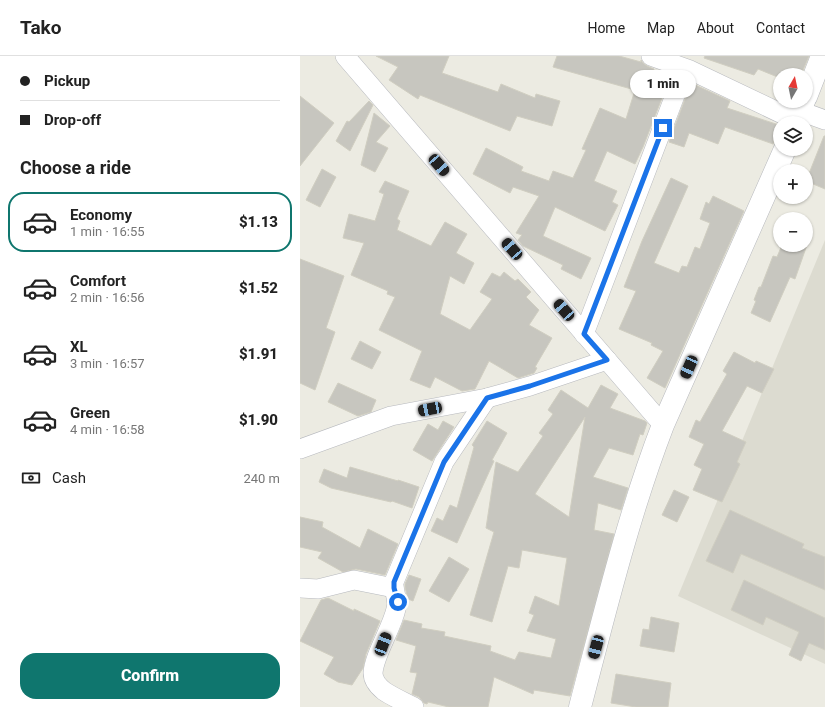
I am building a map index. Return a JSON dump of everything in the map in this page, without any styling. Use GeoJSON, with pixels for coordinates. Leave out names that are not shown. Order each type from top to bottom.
{"type":"FeatureCollection","features":[{"type":"Feature","properties":{"kind":"street"},"geometry":{"type":"LineString","coordinates":[[345,56],[663,425]]}},
{"type":"Feature","properties":{"kind":"street"},"geometry":{"type":"LineString","coordinates":[[651,56],[690,65],[825,120]]}},
{"type":"Feature","properties":{"kind":"street"},"geometry":{"type":"LineString","coordinates":[[801,111],[822,56]]}},
{"type":"Feature","properties":{"kind":"street"},"geometry":{"type":"LineString","coordinates":[[584,334],[690,65]]}},
{"type":"Feature","properties":{"kind":"street"},"geometry":{"type":"LineString","coordinates":[[580,707],[615,572],[641,487],[663,425],[782,156]]}},
{"type":"Feature","properties":{"kind":"street"},"geometry":{"type":"LineString","coordinates":[[300,449],[391,416],[487,398],[530,386],[607,360]]}},
{"type":"Feature","properties":{"kind":"street"},"geometry":{"type":"LineString","coordinates":[[414,707],[384,690],[376,683],[373,674],[398,602],[394,582],[444,462],[487,398]]}},
{"type":"Feature","properties":{"kind":"street"},"geometry":{"type":"LineString","coordinates":[[300,588],[318,589],[354,580],[394,588]]}},
{"type":"Feature","properties":{"kind":"shaded area"},"geometry":{"type":"Polygon","coordinates":[[[825,240],[825,664],[678,596],[825,240]]]}},
{"type":"Feature","properties":{"kind":"building"},"geometry":{"type":"Polygon","coordinates":[[[376,56],[449,56],[442,73],[498,92],[501,84],[535,98],[536,94],[560,101],[552,126],[517,116],[510,131],[420,95],[418,99],[389,80],[398,67],[376,56]]]}},
{"type":"Feature","properties":{"kind":"building"},"geometry":{"type":"Polygon","coordinates":[[[557,56],[619,56],[641,62],[641,60],[647,66],[654,69],[647,93],[662,98],[635,164],[607,151],[594,181],[617,191],[612,202],[618,205],[605,231],[555,207],[543,236],[591,258],[581,279],[561,269],[563,265],[523,246],[518,240],[522,235],[516,233],[539,196],[513,187],[510,193],[473,174],[486,148],[523,167],[521,171],[549,181],[553,171],[573,178],[586,150],[582,149],[600,108],[626,119],[635,90],[553,67],[557,56]]]}},
{"type":"Feature","properties":{"kind":"building"},"geometry":{"type":"Polygon","coordinates":[[[705,56],[809,56],[804,68],[773,68],[773,75],[758,69],[754,75],[704,58],[705,56]]]}},
{"type":"Feature","properties":{"kind":"building"},"geometry":{"type":"Polygon","coordinates":[[[691,83],[730,101],[727,108],[773,123],[773,144],[725,127],[718,144],[689,133],[684,147],[669,142],[691,83]]]}},
{"type":"Feature","properties":{"kind":"building"},"geometry":{"type":"Polygon","coordinates":[[[300,96],[334,123],[300,166],[300,96]]]}},
{"type":"Feature","properties":{"kind":"building"},"geometry":{"type":"Polygon","coordinates":[[[369,101],[373,105],[350,151],[336,141],[347,121],[349,122],[369,101]]]}},
{"type":"Feature","properties":{"kind":"building"},"geometry":{"type":"Polygon","coordinates":[[[374,113],[390,126],[376,142],[388,148],[375,172],[361,165],[374,113]]]}},
{"type":"Feature","properties":{"kind":"building"},"geometry":{"type":"Polygon","coordinates":[[[825,136],[825,189],[813,184],[813,164],[825,136]]]}},
{"type":"Feature","properties":{"kind":"building"},"geometry":{"type":"Polygon","coordinates":[[[322,169],[336,177],[320,207],[306,200],[322,169]]]}},
{"type":"Feature","properties":{"kind":"building"},"geometry":{"type":"Polygon","coordinates":[[[671,178],[688,186],[654,263],[679,273],[682,266],[687,267],[695,247],[700,249],[710,223],[700,219],[706,202],[709,204],[713,196],[744,211],[665,388],[647,378],[663,351],[651,345],[652,343],[619,329],[636,291],[624,287],[642,241],[671,178]]]}},
{"type":"Feature","properties":{"kind":"building"},"geometry":{"type":"Polygon","coordinates":[[[385,181],[409,191],[397,219],[400,221],[397,230],[431,246],[445,222],[467,234],[456,253],[474,263],[464,284],[450,276],[440,314],[470,330],[492,299],[480,292],[492,273],[500,277],[504,272],[515,281],[518,279],[531,292],[526,297],[539,310],[529,325],[552,338],[535,367],[537,368],[534,373],[518,378],[489,361],[475,389],[462,391],[435,377],[430,388],[410,380],[422,351],[379,330],[395,297],[387,294],[388,291],[351,275],[364,243],[343,238],[349,214],[375,221],[384,194],[379,192],[385,181]]]}},
{"type":"Feature","properties":{"kind":"building"},"geometry":{"type":"Polygon","coordinates":[[[779,252],[805,252],[795,279],[790,277],[770,322],[751,313],[756,301],[754,300],[759,287],[761,287],[773,256],[777,257],[779,252]]]}},
{"type":"Feature","properties":{"kind":"building"},"geometry":{"type":"Polygon","coordinates":[[[300,259],[344,276],[326,328],[335,332],[315,390],[300,383],[300,259]]]}},
{"type":"Feature","properties":{"kind":"building"},"geometry":{"type":"Polygon","coordinates":[[[360,341],[381,352],[372,369],[351,359],[360,341]]]}},
{"type":"Feature","properties":{"kind":"building"},"geometry":{"type":"Polygon","coordinates":[[[734,352],[755,363],[756,361],[774,369],[762,393],[747,386],[722,431],[746,442],[737,462],[740,464],[722,502],[693,490],[702,469],[694,465],[704,444],[689,437],[696,420],[700,422],[727,374],[723,371],[734,352]]]}},
{"type":"Feature","properties":{"kind":"building"},"geometry":{"type":"Polygon","coordinates":[[[338,383],[376,400],[371,412],[358,416],[328,402],[338,383]]]}},
{"type":"Feature","properties":{"kind":"building"},"geometry":{"type":"Polygon","coordinates":[[[601,385],[618,394],[610,408],[647,423],[643,435],[640,434],[633,455],[609,448],[593,477],[628,488],[621,510],[598,503],[594,530],[614,534],[570,696],[534,690],[533,694],[494,677],[488,707],[449,707],[428,702],[427,704],[424,703],[419,697],[412,694],[417,673],[410,672],[416,646],[396,640],[404,620],[422,624],[421,628],[445,632],[444,636],[491,646],[490,651],[515,660],[519,652],[551,658],[556,639],[527,631],[534,615],[529,613],[535,596],[559,606],[567,558],[522,550],[519,568],[508,566],[492,622],[470,615],[494,532],[486,528],[496,462],[518,472],[543,436],[539,433],[553,414],[548,410],[561,390],[588,408],[601,385]],[[585,417],[535,494],[569,517],[585,417]]]}},
{"type":"Feature","properties":{"kind":"building"},"geometry":{"type":"Polygon","coordinates":[[[443,421],[454,427],[432,461],[413,450],[428,424],[438,430],[443,421]]]}},
{"type":"Feature","properties":{"kind":"building"},"geometry":{"type":"Polygon","coordinates":[[[487,421],[507,433],[492,460],[494,461],[457,543],[431,531],[437,518],[443,521],[450,505],[457,508],[474,447],[472,445],[487,421]]]}},
{"type":"Feature","properties":{"kind":"building"},"geometry":{"type":"Polygon","coordinates":[[[350,467],[419,487],[412,508],[392,501],[331,488],[319,482],[324,469],[347,478],[350,467]]]}},
{"type":"Feature","properties":{"kind":"building"},"geometry":{"type":"Polygon","coordinates":[[[674,490],[689,497],[677,522],[662,515],[674,490]]]}},
{"type":"Feature","properties":{"kind":"building"},"geometry":{"type":"Polygon","coordinates":[[[730,510],[804,544],[802,548],[825,557],[825,590],[741,554],[733,573],[706,561],[730,510]]]}},
{"type":"Feature","properties":{"kind":"building"},"geometry":{"type":"Polygon","coordinates":[[[300,517],[323,522],[322,527],[360,548],[368,529],[398,544],[385,575],[356,569],[343,572],[318,558],[322,552],[300,547],[300,517]]]}},
{"type":"Feature","properties":{"kind":"building"},"geometry":{"type":"Polygon","coordinates":[[[449,557],[469,569],[449,602],[429,591],[449,557]]]}},
{"type":"Feature","properties":{"kind":"building"},"geometry":{"type":"Polygon","coordinates":[[[409,575],[421,579],[413,601],[408,599],[405,587],[409,575]]]}},
{"type":"Feature","properties":{"kind":"building"},"geometry":{"type":"Polygon","coordinates":[[[744,580],[825,618],[825,650],[809,643],[801,661],[789,655],[799,632],[766,617],[763,625],[731,610],[744,580]]]}},
{"type":"Feature","properties":{"kind":"building"},"geometry":{"type":"Polygon","coordinates":[[[328,598],[354,611],[354,609],[380,621],[366,654],[363,668],[352,685],[338,682],[324,674],[334,657],[300,641],[321,600],[328,598]]]}},
{"type":"Feature","properties":{"kind":"building"},"geometry":{"type":"Polygon","coordinates":[[[651,617],[679,623],[674,652],[640,646],[643,629],[649,630],[651,617]]]}},
{"type":"Feature","properties":{"kind":"building"},"geometry":{"type":"Polygon","coordinates":[[[616,674],[671,683],[668,707],[636,707],[611,703],[616,674]]]}},
{"type":"Feature","properties":{"kind":"route"},"geometry":{"type":"LineString","coordinates":[[398,602],[394,582],[444,462],[487,398],[530,386],[607,360],[584,334],[663,128]]}}]}
